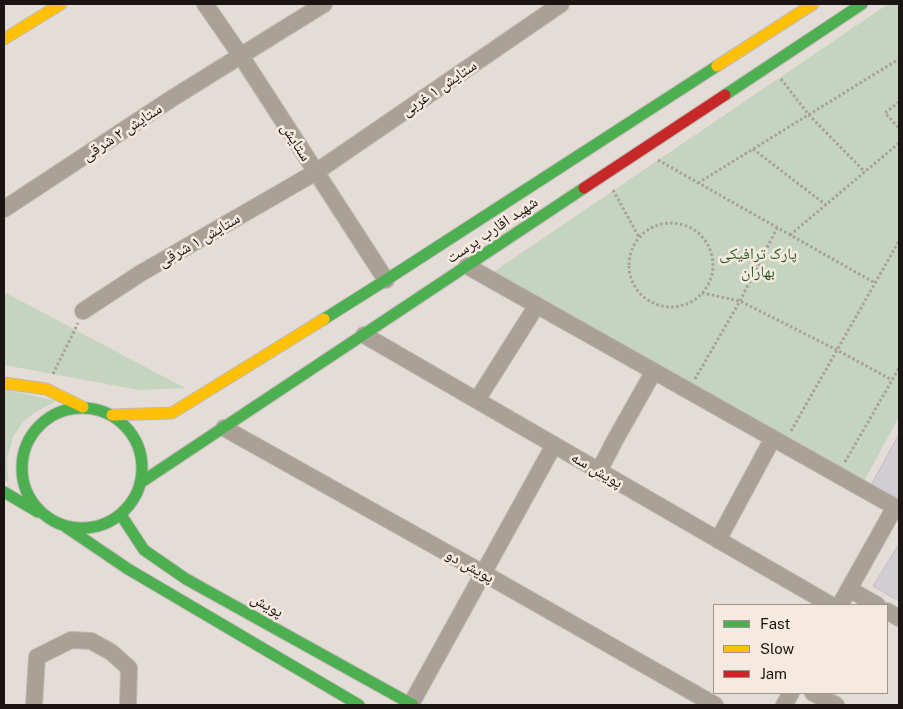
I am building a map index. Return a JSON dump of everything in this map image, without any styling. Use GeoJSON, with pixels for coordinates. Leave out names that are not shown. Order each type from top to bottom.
{"type":"FeatureCollection","features":[{"type":"Feature","properties":{"kind":"main road"},"geometry":{"type":"LineString","coordinates":[[4,39],[61,4]]}},
{"type":"Feature","properties":{"kind":"main road","name":"شهید اقارب پرست"},"geometry":{"type":"LineString","coordinates":[[112,415],[172,413],[388,284],[813,4]]}},
{"type":"Feature","properties":{"kind":"main road","name":"شهید اقارب پرست"},"geometry":{"type":"LineString","coordinates":[[140,483],[364,335],[402,305],[467,266],[862,4]]}},
{"type":"Feature","properties":{"kind":"main road"},"geometry":{"type":"LineString","coordinates":[[4,383],[46,389],[83,407]]}},
{"type":"Feature","properties":{"kind":"main road"},"geometry":{"type":"LineString","coordinates":[[41,513],[28,496],[22,476],[22,455],[30,436],[44,420],[62,410],[83,407],[98,409],[112,415],[132,433],[142,457],[140,483],[133,500],[121,514],[104,525],[85,529],[65,527]]}},
{"type":"Feature","properties":{"kind":"main road"},"geometry":{"type":"LineString","coordinates":[[4,492],[359,705]]}},
{"type":"Feature","properties":{"kind":"main road","name":"پویش"},"geometry":{"type":"LineString","coordinates":[[121,514],[144,550],[186,579],[412,705]]}},
{"type":"Feature","properties":{"kind":"street","name":"ستایش"},"geometry":{"type":"LineString","coordinates":[[206,4],[388,284]]}},
{"type":"Feature","properties":{"kind":"street","name":"ستایش ۲ شرقی"},"geometry":{"type":"LineString","coordinates":[[4,209],[171,99],[324,4]]}},
{"type":"Feature","properties":{"kind":"street","name":"ستایش ۱ غربی"},"geometry":{"type":"LineString","coordinates":[[316,172],[561,4]]}},
{"type":"Feature","properties":{"kind":"street","name":"ستایش ۱ شرقی"},"geometry":{"type":"LineString","coordinates":[[83,311],[149,268],[316,172]]}},
{"type":"Feature","properties":{"kind":"street"},"geometry":{"type":"LineString","coordinates":[[467,266],[895,507],[841,604]]}},
{"type":"Feature","properties":{"kind":"street"},"geometry":{"type":"LineString","coordinates":[[477,400],[537,305]]}},
{"type":"Feature","properties":{"kind":"street","name":"پویش سه"},"geometry":{"type":"LineString","coordinates":[[364,335],[829,604]]}},
{"type":"Feature","properties":{"kind":"street"},"geometry":{"type":"LineString","coordinates":[[600,471],[615,440],[654,371]]}},
{"type":"Feature","properties":{"kind":"street","name":"پویش دو"},"geometry":{"type":"LineString","coordinates":[[224,428],[715,705]]}},
{"type":"Feature","properties":{"kind":"street"},"geometry":{"type":"LineString","coordinates":[[718,540],[778,441]]}},
{"type":"Feature","properties":{"kind":"street"},"geometry":{"type":"LineString","coordinates":[[412,705],[554,445]]}},
{"type":"Feature","properties":{"kind":"street"},"geometry":{"type":"LineString","coordinates":[[849,589],[875,604]]}},
{"type":"Feature","properties":{"kind":"street"},"geometry":{"type":"LineString","coordinates":[[888,612],[899,618]]}},
{"type":"Feature","properties":{"kind":"street"},"geometry":{"type":"LineString","coordinates":[[34,705],[37,657],[71,640],[91,641],[111,652],[129,668],[128,705]]}},
{"type":"Feature","properties":{"kind":"street"},"geometry":{"type":"LineString","coordinates":[[784,705],[790,694]]}},
{"type":"Feature","properties":{"kind":"street"},"geometry":{"type":"LineString","coordinates":[[816,694],[836,705]]}},
{"type":"Feature","properties":{"kind":"path"},"geometry":{"type":"LineString","coordinates":[[698,183],[899,59]]}},
{"type":"Feature","properties":{"kind":"path"},"geometry":{"type":"LineString","coordinates":[[770,65],[809,115],[865,172]]}},
{"type":"Feature","properties":{"kind":"path"},"geometry":{"type":"LineString","coordinates":[[899,102],[886,113],[899,128]]}},
{"type":"Feature","properties":{"kind":"path"},"geometry":{"type":"LineString","coordinates":[[790,235],[899,143]]}},
{"type":"Feature","properties":{"kind":"path"},"geometry":{"type":"LineString","coordinates":[[753,149],[826,205]]}},
{"type":"Feature","properties":{"kind":"path"},"geometry":{"type":"LineString","coordinates":[[641,151],[875,283]]}},
{"type":"Feature","properties":{"kind":"path"},"geometry":{"type":"LineString","coordinates":[[604,175],[639,237]]}},
{"type":"Feature","properties":{"kind":"path"},"geometry":{"type":"LineString","coordinates":[[676,223],[686,226],[702,238],[708,246],[712,265],[708,285],[702,293],[694,300],[685,304],[676,307],[665,307],[647,300],[639,293],[633,285],[629,265],[630,255],[639,237],[647,230],[656,226],[676,223]]}},
{"type":"Feature","properties":{"kind":"path"},"geometry":{"type":"LineString","coordinates":[[689,391],[740,301],[777,228]]}},
{"type":"Feature","properties":{"kind":"path"},"geometry":{"type":"LineString","coordinates":[[778,441],[837,350],[899,241]]}},
{"type":"Feature","properties":{"kind":"path"},"geometry":{"type":"LineString","coordinates":[[702,293],[740,301],[892,380]]}},
{"type":"Feature","properties":{"kind":"path"},"geometry":{"type":"LineString","coordinates":[[46,389],[83,311]]}},
{"type":"Feature","properties":{"kind":"path"},"geometry":{"type":"LineString","coordinates":[[845,462],[899,368]]}},
{"type":"Feature","properties":{"kind":"green space","name":"پارک ترافیکی بهاران"},"geometry":{"type":"Polygon","coordinates":[[[888,4],[899,4],[899,417],[863,483],[486,277],[888,4]]]}},
{"type":"Feature","properties":{"kind":"green space"},"geometry":{"type":"Polygon","coordinates":[[[4,292],[185,388],[139,390],[4,365],[4,292]]]}},
{"type":"Feature","properties":{"kind":"green space"},"geometry":{"type":"Polygon","coordinates":[[[4,389],[56,401],[24,421],[13,437],[7,459],[8,482],[4,480],[4,389]]]}},
{"type":"Feature","properties":{"kind":"building"},"geometry":{"type":"Polygon","coordinates":[[[899,434],[899,498],[870,487],[899,434]]]}},
{"type":"Feature","properties":{"kind":"building"},"geometry":{"type":"Polygon","coordinates":[[[899,544],[899,601],[873,586],[899,544]]]}},
{"type":"Feature","properties":{"kind":"traffic: fast"},"geometry":{"type":"LineString","coordinates":[[725,95],[862,4]]}},
{"type":"Feature","properties":{"kind":"traffic: fast"},"geometry":{"type":"LineString","coordinates":[[324,319],[717,66]]}},
{"type":"Feature","properties":{"kind":"traffic: fast"},"geometry":{"type":"LineString","coordinates":[[140,483],[584,188]]}},
{"type":"Feature","properties":{"kind":"traffic: fast"},"geometry":{"type":"LineString","coordinates":[[82,408],[105,412],[125,425],[138,445],[142,468],[138,491],[125,511],[105,524],[82,528],[59,524],[39,511],[26,491],[22,468],[26,445],[39,425],[59,412],[82,408]]}},
{"type":"Feature","properties":{"kind":"traffic: fast"},"geometry":{"type":"LineString","coordinates":[[4,492],[38,512]]}},
{"type":"Feature","properties":{"kind":"traffic: fast"},"geometry":{"type":"LineString","coordinates":[[121,515],[144,550],[186,579],[413,705]]}},
{"type":"Feature","properties":{"kind":"traffic: fast"},"geometry":{"type":"LineString","coordinates":[[66,527],[128,569],[359,705]]}},
{"type":"Feature","properties":{"kind":"traffic: slow"},"geometry":{"type":"LineString","coordinates":[[4,39],[61,4]]}},
{"type":"Feature","properties":{"kind":"traffic: slow"},"geometry":{"type":"LineString","coordinates":[[717,66],[813,4]]}},
{"type":"Feature","properties":{"kind":"traffic: slow"},"geometry":{"type":"LineString","coordinates":[[112,415],[172,413],[324,319]]}},
{"type":"Feature","properties":{"kind":"traffic: slow"},"geometry":{"type":"LineString","coordinates":[[4,383],[46,389],[83,407]]}},
{"type":"Feature","properties":{"kind":"traffic: jam"},"geometry":{"type":"LineString","coordinates":[[584,188],[725,95]]}}]}
